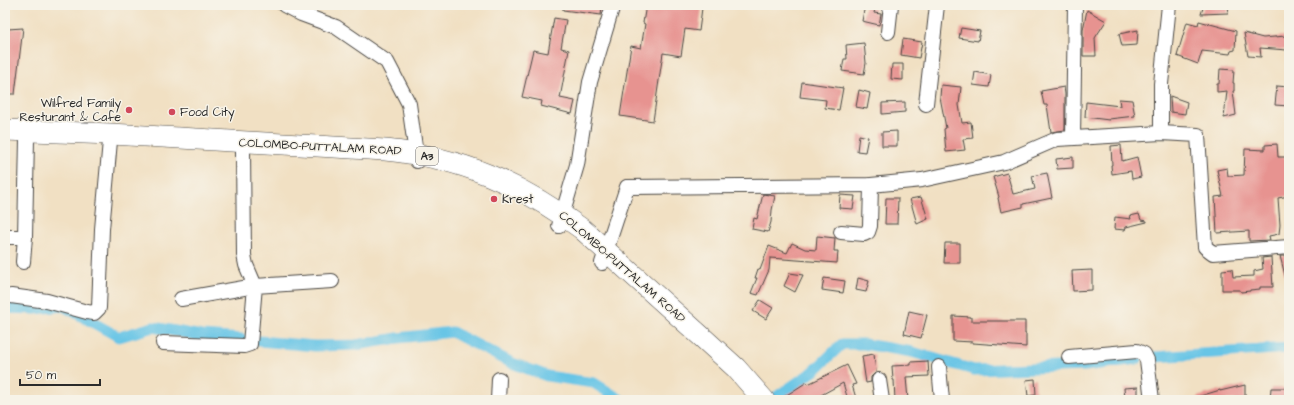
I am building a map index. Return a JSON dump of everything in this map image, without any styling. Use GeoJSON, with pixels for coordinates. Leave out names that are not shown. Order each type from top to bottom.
{"type":"FeatureCollection","features":[{"type":"Feature","properties":{"kind":"highway","name":"COLOMBO-PUTTALAM ROAD"},"geometry":{"type":"LineString","coordinates":[[5,130],[110,134],[385,150],[417,159],[432,167],[460,175],[493,188],[560,220],[702,336],[736,368],[764,400]]}},
{"type":"Feature","properties":{"kind":"highway","name":"COLOMBO-PUTTALAM ROAD"},"geometry":{"type":"LineString","coordinates":[[5,138],[110,141],[335,157],[417,159]]}},
{"type":"Feature","properties":{"kind":"highway","name":"COLOMBO-PUTTALAM ROAD"},"geometry":{"type":"LineString","coordinates":[[605,257],[728,376],[750,400]]}},
{"type":"Feature","properties":{"kind":"street"},"geometry":{"type":"LineString","coordinates":[[284,5],[301,14],[336,27],[387,62],[409,104],[417,159]]}},
{"type":"Feature","properties":{"kind":"street"},"geometry":{"type":"LineString","coordinates":[[560,220],[577,165],[590,82],[613,5]]}},
{"type":"Feature","properties":{"kind":"street"},"geometry":{"type":"LineString","coordinates":[[888,32],[891,5]]}},
{"type":"Feature","properties":{"kind":"street"},"geometry":{"type":"LineString","coordinates":[[926,104],[937,5]]}},
{"type":"Feature","properties":{"kind":"street"},"geometry":{"type":"LineString","coordinates":[[1073,138],[1075,5]]}},
{"type":"Feature","properties":{"kind":"street"},"geometry":{"type":"LineString","coordinates":[[1161,133],[1161,84],[1169,5]]}},
{"type":"Feature","properties":{"kind":"street"},"geometry":{"type":"LineString","coordinates":[[605,257],[628,188],[871,185],[922,180],[1004,162],[1058,139],[1161,133],[1198,135],[1205,247],[1213,253],[1289,247]]}},
{"type":"Feature","properties":{"kind":"street"},"geometry":{"type":"LineString","coordinates":[[22,262],[25,237],[27,139]]}},
{"type":"Feature","properties":{"kind":"street"},"geometry":{"type":"LineString","coordinates":[[11,296],[47,301],[94,313],[99,308],[102,229],[110,141]]}},
{"type":"Feature","properties":{"kind":"street"},"geometry":{"type":"LineString","coordinates":[[162,343],[244,346],[250,344],[255,286],[246,265],[244,255],[243,151]]}},
{"type":"Feature","properties":{"kind":"street"},"geometry":{"type":"LineString","coordinates":[[841,232],[864,234],[868,232],[871,185]]}},
{"type":"Feature","properties":{"kind":"street"},"geometry":{"type":"LineString","coordinates":[[5,237],[25,237]]}},
{"type":"Feature","properties":{"kind":"street"},"geometry":{"type":"LineString","coordinates":[[181,299],[255,286],[332,281]]}},
{"type":"Feature","properties":{"kind":"street"},"geometry":{"type":"LineString","coordinates":[[1069,357],[1137,351],[1144,354],[1147,360],[1152,400]]}},
{"type":"Feature","properties":{"kind":"street"},"geometry":{"type":"LineString","coordinates":[[939,367],[942,400]]}},
{"type":"Feature","properties":{"kind":"street"},"geometry":{"type":"LineString","coordinates":[[498,400],[499,380]]}},
{"type":"Feature","properties":{"kind":"street"},"geometry":{"type":"LineString","coordinates":[[879,380],[882,400]]}},
{"type":"Feature","properties":{"kind":"building"},"geometry":{"type":"Polygon","coordinates":[[[563,5],[602,5],[601,15],[563,10],[563,5]]]}},
{"type":"Feature","properties":{"kind":"building"},"geometry":{"type":"Polygon","coordinates":[[[646,5],[677,5],[702,8],[699,31],[685,29],[681,56],[663,53],[653,121],[620,116],[631,46],[641,48],[645,24],[643,23],[646,5]]]}},
{"type":"Feature","properties":{"kind":"building"},"geometry":{"type":"Polygon","coordinates":[[[865,5],[876,5],[874,13],[881,14],[879,25],[862,21],[865,5]]]}},
{"type":"Feature","properties":{"kind":"building"},"geometry":{"type":"Polygon","coordinates":[[[1204,5],[1229,5],[1228,13],[1201,14],[1204,5]]]}},
{"type":"Feature","properties":{"kind":"building"},"geometry":{"type":"Polygon","coordinates":[[[1087,10],[1106,21],[1095,38],[1096,56],[1083,56],[1083,30],[1087,10]]]}},
{"type":"Feature","properties":{"kind":"building"},"geometry":{"type":"Polygon","coordinates":[[[554,18],[566,20],[561,48],[569,50],[560,98],[575,101],[572,114],[541,106],[542,101],[522,97],[533,50],[548,53],[554,18]]]}},
{"type":"Feature","properties":{"kind":"building"},"geometry":{"type":"Polygon","coordinates":[[[1199,21],[1236,31],[1235,50],[1231,51],[1230,54],[1202,51],[1198,64],[1177,56],[1187,22],[1198,25],[1199,21]]]}},
{"type":"Feature","properties":{"kind":"building"},"geometry":{"type":"Polygon","coordinates":[[[23,28],[15,94],[5,94],[5,53],[8,29],[23,28]]]}},
{"type":"Feature","properties":{"kind":"building"},"geometry":{"type":"Polygon","coordinates":[[[961,28],[980,31],[978,41],[959,38],[961,28]]]}},
{"type":"Feature","properties":{"kind":"building"},"geometry":{"type":"Polygon","coordinates":[[[1138,30],[1137,45],[1122,46],[1119,34],[1138,30]]]}},
{"type":"Feature","properties":{"kind":"building"},"geometry":{"type":"Polygon","coordinates":[[[1244,33],[1263,38],[1286,36],[1287,50],[1260,48],[1261,57],[1248,56],[1244,33]]]}},
{"type":"Feature","properties":{"kind":"building"},"geometry":{"type":"Polygon","coordinates":[[[903,39],[922,42],[919,58],[901,55],[903,39]]]}},
{"type":"Feature","properties":{"kind":"building"},"geometry":{"type":"Polygon","coordinates":[[[864,43],[866,63],[864,74],[842,71],[844,59],[847,59],[846,45],[864,43]]]}},
{"type":"Feature","properties":{"kind":"building"},"geometry":{"type":"Polygon","coordinates":[[[892,64],[903,64],[903,80],[891,79],[892,64]]]}},
{"type":"Feature","properties":{"kind":"building"},"geometry":{"type":"Polygon","coordinates":[[[1220,69],[1234,70],[1233,91],[1236,115],[1224,118],[1227,91],[1217,92],[1220,69]]]}},
{"type":"Feature","properties":{"kind":"building"},"geometry":{"type":"Polygon","coordinates":[[[975,72],[991,75],[989,87],[973,85],[975,72]]]}},
{"type":"Feature","properties":{"kind":"building"},"geometry":{"type":"Polygon","coordinates":[[[802,82],[843,88],[839,110],[825,108],[826,100],[800,97],[802,82]]]}},
{"type":"Feature","properties":{"kind":"building"},"geometry":{"type":"Polygon","coordinates":[[[941,85],[961,87],[959,105],[962,123],[971,122],[973,138],[963,139],[965,150],[946,152],[944,129],[946,128],[940,97],[941,85]]]}},
{"type":"Feature","properties":{"kind":"building"},"geometry":{"type":"Polygon","coordinates":[[[1277,86],[1289,87],[1289,106],[1275,105],[1277,86]]]}},
{"type":"Feature","properties":{"kind":"building"},"geometry":{"type":"Polygon","coordinates":[[[1064,87],[1065,130],[1051,132],[1047,105],[1044,105],[1041,91],[1064,87]]]}},
{"type":"Feature","properties":{"kind":"building"},"geometry":{"type":"Polygon","coordinates":[[[859,90],[870,93],[867,109],[856,107],[859,90]]]}},
{"type":"Feature","properties":{"kind":"building"},"geometry":{"type":"Polygon","coordinates":[[[1170,96],[1187,102],[1185,114],[1171,112],[1170,96]]]}},
{"type":"Feature","properties":{"kind":"building"},"geometry":{"type":"Polygon","coordinates":[[[1119,99],[1132,100],[1135,116],[1109,120],[1085,117],[1086,102],[1120,106],[1119,99]]]}},
{"type":"Feature","properties":{"kind":"building"},"geometry":{"type":"Polygon","coordinates":[[[905,102],[905,112],[882,114],[882,103],[905,102]]]}},
{"type":"Feature","properties":{"kind":"building"},"geometry":{"type":"Polygon","coordinates":[[[897,131],[897,146],[882,146],[882,132],[897,131]]]}},
{"type":"Feature","properties":{"kind":"building"},"geometry":{"type":"Polygon","coordinates":[[[859,135],[868,137],[865,152],[857,151],[859,135]]]}},
{"type":"Feature","properties":{"kind":"building"},"geometry":{"type":"Polygon","coordinates":[[[1277,144],[1278,157],[1289,157],[1289,196],[1278,198],[1280,225],[1279,234],[1269,236],[1270,240],[1249,241],[1249,231],[1217,233],[1215,197],[1223,196],[1217,170],[1227,168],[1228,176],[1244,175],[1245,149],[1265,150],[1265,145],[1277,144]]]}},
{"type":"Feature","properties":{"kind":"building"},"geometry":{"type":"Polygon","coordinates":[[[1121,145],[1122,161],[1137,157],[1141,177],[1132,179],[1131,171],[1112,174],[1111,146],[1121,145]]]}},
{"type":"Feature","properties":{"kind":"building"},"geometry":{"type":"Polygon","coordinates":[[[1073,157],[1073,168],[1057,169],[1056,159],[1073,157]]]}},
{"type":"Feature","properties":{"kind":"building"},"geometry":{"type":"Polygon","coordinates":[[[1007,173],[1013,194],[1035,189],[1032,176],[1047,173],[1052,198],[1023,204],[1023,207],[1001,212],[999,197],[993,177],[1007,173]]]}},
{"type":"Feature","properties":{"kind":"building"},"geometry":{"type":"Polygon","coordinates":[[[763,194],[775,196],[768,232],[752,229],[754,218],[757,219],[763,194]]]}},
{"type":"Feature","properties":{"kind":"building"},"geometry":{"type":"Polygon","coordinates":[[[840,195],[855,196],[853,209],[839,208],[840,195]]]}},
{"type":"Feature","properties":{"kind":"building"},"geometry":{"type":"Polygon","coordinates":[[[921,197],[928,219],[917,224],[910,199],[921,197]]]}},
{"type":"Feature","properties":{"kind":"building"},"geometry":{"type":"Polygon","coordinates":[[[886,198],[898,198],[897,224],[885,224],[886,198]]]}},
{"type":"Feature","properties":{"kind":"building"},"geometry":{"type":"Polygon","coordinates":[[[1139,214],[1141,220],[1147,222],[1126,227],[1125,230],[1114,229],[1115,217],[1131,219],[1130,216],[1139,214]]]}},
{"type":"Feature","properties":{"kind":"building"},"geometry":{"type":"Polygon","coordinates":[[[817,236],[835,238],[834,251],[838,251],[837,263],[770,258],[769,270],[758,295],[751,293],[757,278],[755,278],[758,269],[760,270],[769,246],[787,253],[792,243],[805,249],[816,250],[817,236]]]}},
{"type":"Feature","properties":{"kind":"building"},"geometry":{"type":"Polygon","coordinates":[[[945,243],[960,243],[960,263],[944,263],[945,243]]]}},
{"type":"Feature","properties":{"kind":"building"},"geometry":{"type":"Polygon","coordinates":[[[1280,256],[1289,256],[1289,279],[1286,279],[1280,256]]]}},
{"type":"Feature","properties":{"kind":"building"},"geometry":{"type":"Polygon","coordinates":[[[1271,257],[1273,287],[1260,287],[1260,289],[1241,292],[1240,290],[1222,290],[1222,270],[1232,269],[1233,277],[1254,276],[1254,271],[1263,269],[1262,258],[1271,257]]]}},
{"type":"Feature","properties":{"kind":"building"},"geometry":{"type":"Polygon","coordinates":[[[1092,270],[1092,290],[1073,291],[1072,271],[1092,270]]]}},
{"type":"Feature","properties":{"kind":"building"},"geometry":{"type":"Polygon","coordinates":[[[790,273],[803,275],[795,292],[784,286],[790,273]]]}},
{"type":"Feature","properties":{"kind":"building"},"geometry":{"type":"Polygon","coordinates":[[[824,278],[845,281],[843,293],[822,290],[824,278]]]}},
{"type":"Feature","properties":{"kind":"building"},"geometry":{"type":"Polygon","coordinates":[[[858,278],[869,281],[866,292],[856,290],[858,278]]]}},
{"type":"Feature","properties":{"kind":"building"},"geometry":{"type":"Polygon","coordinates":[[[760,300],[773,308],[766,319],[753,311],[760,300]]]}},
{"type":"Feature","properties":{"kind":"building"},"geometry":{"type":"Polygon","coordinates":[[[909,311],[927,315],[921,338],[904,334],[909,311]]]}},
{"type":"Feature","properties":{"kind":"building"},"geometry":{"type":"Polygon","coordinates":[[[953,316],[971,317],[971,321],[1025,321],[1026,347],[953,341],[953,316]]]}},
{"type":"Feature","properties":{"kind":"building"},"geometry":{"type":"Polygon","coordinates":[[[874,354],[876,372],[871,377],[871,382],[866,383],[862,356],[874,354]]]}},
{"type":"Feature","properties":{"kind":"building"},"geometry":{"type":"Polygon","coordinates":[[[928,361],[929,376],[906,377],[908,400],[895,400],[892,366],[911,365],[911,362],[928,361]]]}},
{"type":"Feature","properties":{"kind":"building"},"geometry":{"type":"Polygon","coordinates":[[[847,365],[856,384],[852,385],[856,398],[848,400],[843,383],[812,400],[779,400],[807,382],[808,384],[847,365]]]}},
{"type":"Feature","properties":{"kind":"building"},"geometry":{"type":"Polygon","coordinates":[[[1035,379],[1036,395],[1028,396],[1026,380],[1035,379]]]}},
{"type":"Feature","properties":{"kind":"building"},"geometry":{"type":"Polygon","coordinates":[[[1245,385],[1245,400],[1194,400],[1197,397],[1220,390],[1245,385]]]}},
{"type":"Feature","properties":{"kind":"building"},"geometry":{"type":"Polygon","coordinates":[[[1138,387],[1138,400],[1125,400],[1124,388],[1138,387]]]}},
{"type":"Feature","properties":{"kind":"building"},"geometry":{"type":"Polygon","coordinates":[[[1271,388],[1289,388],[1289,400],[1270,400],[1271,388]]]}},
{"type":"Feature","properties":{"kind":"waterway"},"geometry":{"type":"LineString","coordinates":[[5,308],[35,309],[63,306],[119,337],[153,327],[202,336],[242,339]]}},
{"type":"Feature","properties":{"kind":"waterway"},"geometry":{"type":"LineString","coordinates":[[259,341],[315,346],[356,345],[398,338],[452,332],[512,363],[547,376],[594,383],[621,400]]}},
{"type":"Feature","properties":{"kind":"waterway"},"geometry":{"type":"LineString","coordinates":[[776,397],[814,371],[842,344],[864,344],[912,352],[974,370],[1085,366],[1137,359]]}},
{"type":"Feature","properties":{"kind":"waterway"},"geometry":{"type":"LineString","coordinates":[[1155,357],[1289,348]]}},
{"type":"Feature","properties":{"kind":"place","name":"Wilfred Family Resturant & Cafe"},"geometry":{"type":"Point","coordinates":[129,110]}},
{"type":"Feature","properties":{"kind":"place","name":"Food City"},"geometry":{"type":"Point","coordinates":[172,112]}},
{"type":"Feature","properties":{"kind":"place","name":"Krest"},"geometry":{"type":"Point","coordinates":[494,199]}}]}
